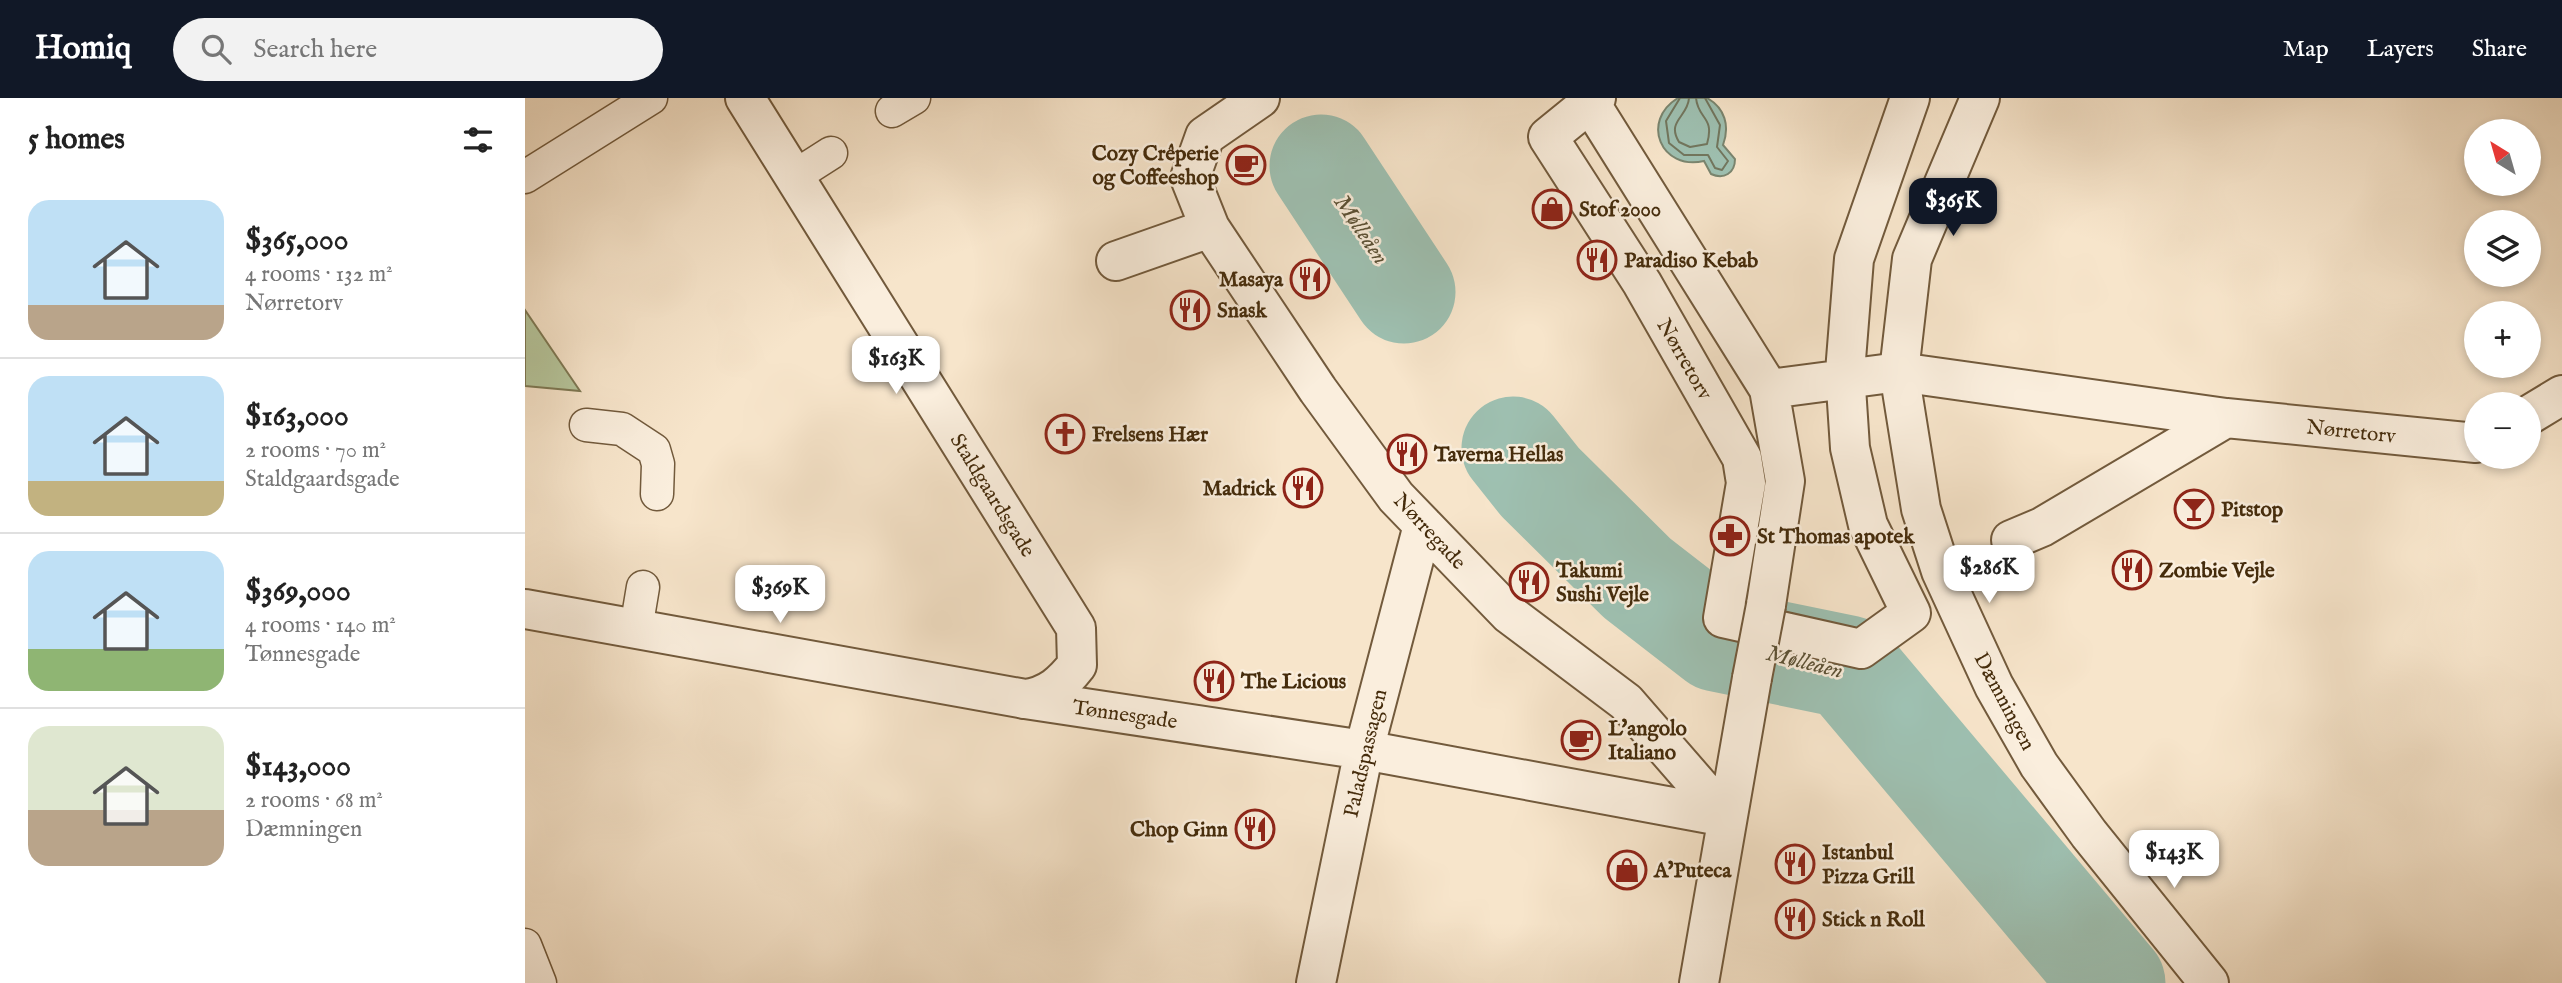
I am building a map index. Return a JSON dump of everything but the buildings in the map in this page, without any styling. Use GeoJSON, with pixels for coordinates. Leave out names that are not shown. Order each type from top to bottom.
{"type":"FeatureCollection","features":[{"type":"Feature","properties":{"kind":"street","name":"Staldgaardsgade"},"geometry":{"type":"LineString","coordinates":[[745,98],[1076,628],[1077,665],[1055,689],[1038,698],[1025,699]]}},
{"type":"Feature","properties":{"kind":"street","name":"Nørretorv"},"geometry":{"type":"LineString","coordinates":[[1726,817],[1752,678],[1766,605],[1785,481],[1769,389],[1591,100],[1548,137],[1642,283],[1742,458],[1746,483],[1723,618],[1861,649],[1911,613],[1868,525],[1850,448],[1845,380],[1854,259],[1910,98]]}},
{"type":"Feature","properties":{"kind":"street"},"geometry":{"type":"LineString","coordinates":[[1899,372],[1912,259],[1980,98]]}},
{"type":"Feature","properties":{"kind":"street","name":"Nørregade"},"geometry":{"type":"LineString","coordinates":[[1253,102],[1205,136],[1190,178],[1210,228],[1318,390],[1396,497],[1509,614],[1626,702],[1726,817]]}},
{"type":"Feature","properties":{"kind":"street"},"geometry":{"type":"LineString","coordinates":[[1117,261],[1210,228]]}},
{"type":"Feature","properties":{"kind":"street","name":"Nørretorv"},"geometry":{"type":"LineString","coordinates":[[1769,389],[1899,372],[2226,418],[2464,442]]}},
{"type":"Feature","properties":{"kind":"street","name":"Dæmningen"},"geometry":{"type":"LineString","coordinates":[[1899,372],[1921,509],[1941,571],[1994,686],[2039,765],[2089,834],[2209,983]]}},
{"type":"Feature","properties":{"kind":"street"},"geometry":{"type":"LineString","coordinates":[[2541,408],[2562,395]]}},
{"type":"Feature","properties":{"kind":"street"},"geometry":{"type":"LineString","coordinates":[[2011,540],[2042,527],[2226,418]]}},
{"type":"Feature","properties":{"kind":"street","name":"Paladspassagen"},"geometry":{"type":"LineString","coordinates":[[1316,983],[1364,750],[1423,525]]}},
{"type":"Feature","properties":{"kind":"street","name":"Tønnesgade"},"geometry":{"type":"LineString","coordinates":[[525,609],[1025,699],[1364,750],[1726,817]]}},
{"type":"Feature","properties":{"kind":"street"},"geometry":{"type":"LineString","coordinates":[[1699,983],[1726,817]]}},
{"type":"Feature","properties":{"kind":"lane"},"geometry":{"type":"LineString","coordinates":[[525,177],[651,98]]}},
{"type":"Feature","properties":{"kind":"lane"},"geometry":{"type":"LineString","coordinates":[[796,176],[831,153]]}},
{"type":"Feature","properties":{"kind":"lane"},"geometry":{"type":"LineString","coordinates":[[586,425],[622,429],[654,450],[658,464],[657,494]]}},
{"type":"Feature","properties":{"kind":"lane"},"geometry":{"type":"LineString","coordinates":[[636,629],[643,587]]}},
{"type":"Feature","properties":{"kind":"lane"},"geometry":{"type":"LineString","coordinates":[[525,945],[540,983]]}},
{"type":"Feature","properties":{"kind":"shaded area"},"geometry":{"type":"Polygon","coordinates":[[[525,310],[580,391],[525,386],[525,310]]]}},
{"type":"Feature","properties":{"kind":"water"},"geometry":{"type":"Polygon","coordinates":[[[1678,98],[1707,98],[1722,112],[1726,124],[1723,145],[1735,159],[1735,164],[1728,174],[1716,176],[1711,174],[1704,161],[1676,159],[1667,152],[1658,131],[1660,119],[1666,108],[1678,98]]]}},
{"type":"Feature","properties":{"kind":"waterway","name":"Mølleåen"},"geometry":{"type":"LineString","coordinates":[[1321,166],[1404,292]]}},
{"type":"Feature","properties":{"kind":"waterway","name":"Mølleåen"},"geometry":{"type":"LineString","coordinates":[[1513,448],[1540,482],[1637,578],[1717,640],[1848,667],[2114,983]]}},
{"type":"Feature","properties":{"kind":"place","name":"Cozy Crêperie og Coffeeshop"},"geometry":{"type":"Point","coordinates":[1246,165]}},
{"type":"Feature","properties":{"kind":"place","name":"Stof 2000"},"geometry":{"type":"Point","coordinates":[1552,209]}},
{"type":"Feature","properties":{"kind":"place","name":"Paradiso Kebab"},"geometry":{"type":"Point","coordinates":[1597,260]}},
{"type":"Feature","properties":{"kind":"place","name":"Masaya"},"geometry":{"type":"Point","coordinates":[1310,279]}},
{"type":"Feature","properties":{"kind":"place","name":"Snask"},"geometry":{"type":"Point","coordinates":[1190,310]}},
{"type":"Feature","properties":{"kind":"place","name":"Frelsens Hær"},"geometry":{"type":"Point","coordinates":[1065,434]}},
{"type":"Feature","properties":{"kind":"place","name":"Taverna Hellas"},"geometry":{"type":"Point","coordinates":[1407,454]}},
{"type":"Feature","properties":{"kind":"place","name":"Madrick"},"geometry":{"type":"Point","coordinates":[1303,488]}},
{"type":"Feature","properties":{"kind":"place","name":"Pitstop"},"geometry":{"type":"Point","coordinates":[2194,509]}},
{"type":"Feature","properties":{"kind":"place","name":"St Thomas apotek"},"geometry":{"type":"Point","coordinates":[1730,536]}},
{"type":"Feature","properties":{"kind":"place","name":"Zombie Vejle"},"geometry":{"type":"Point","coordinates":[2132,570]}},
{"type":"Feature","properties":{"kind":"place","name":"Takumi Sushi Vejle"},"geometry":{"type":"Point","coordinates":[1529,582]}},
{"type":"Feature","properties":{"kind":"place","name":"The Licious"},"geometry":{"type":"Point","coordinates":[1214,681]}},
{"type":"Feature","properties":{"kind":"place","name":"L'angolo Italiano"},"geometry":{"type":"Point","coordinates":[1581,740]}},
{"type":"Feature","properties":{"kind":"place","name":"Chop Ginn"},"geometry":{"type":"Point","coordinates":[1255,829]}},
{"type":"Feature","properties":{"kind":"place","name":"Istanbul Pizza Grill"},"geometry":{"type":"Point","coordinates":[1795,864]}},
{"type":"Feature","properties":{"kind":"place","name":"A'Puteca"},"geometry":{"type":"Point","coordinates":[1627,870]}},
{"type":"Feature","properties":{"kind":"place","name":"Stick n Roll"},"geometry":{"type":"Point","coordinates":[1795,919]}}]}
